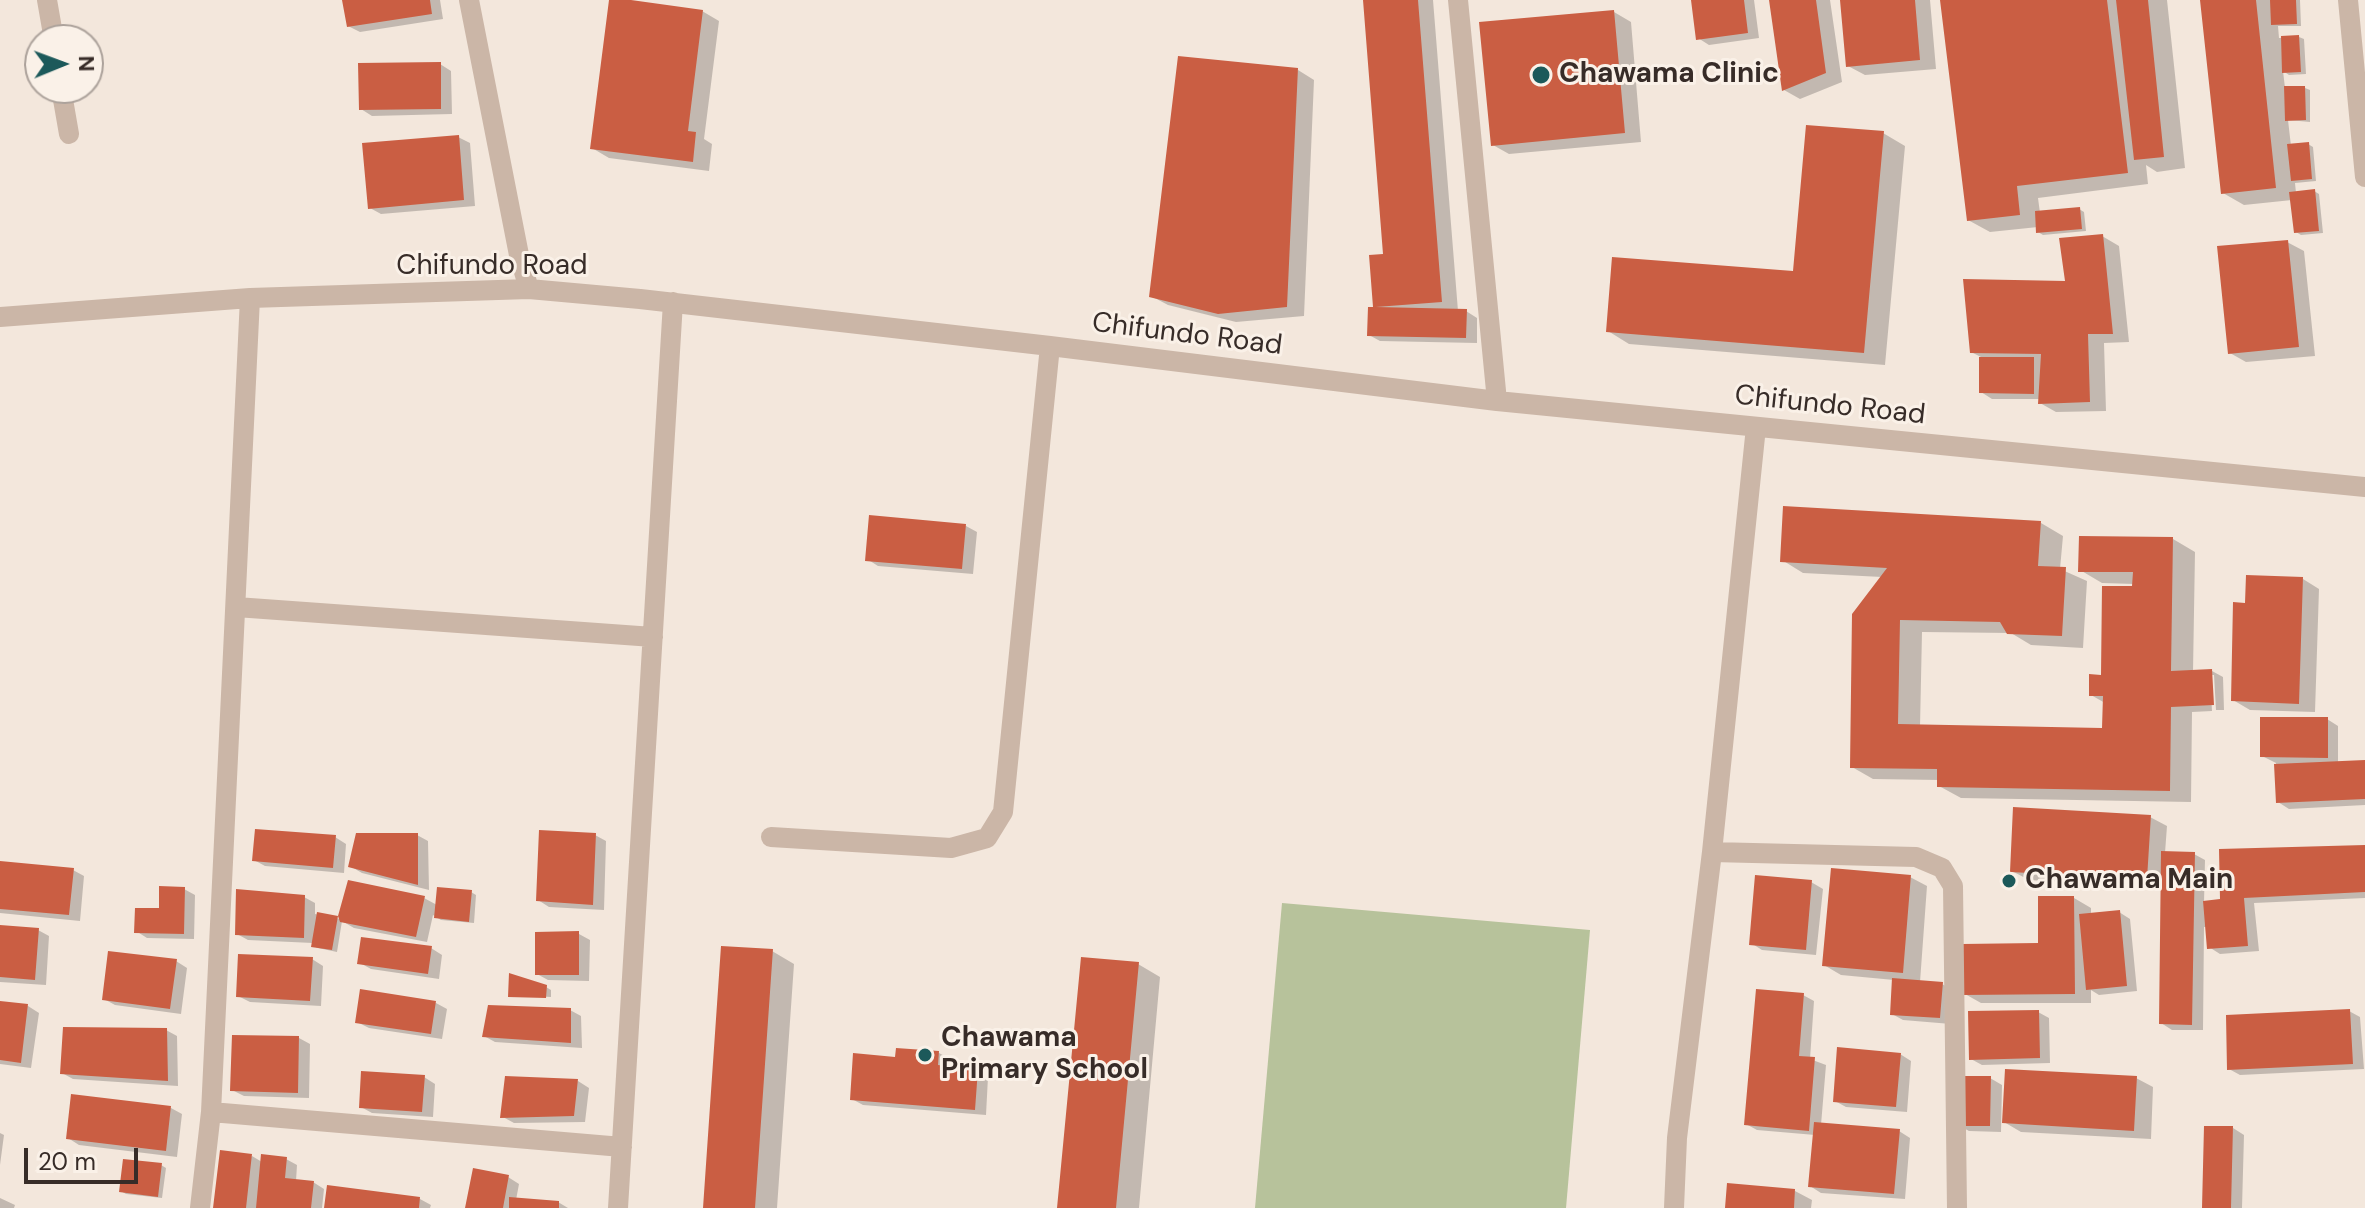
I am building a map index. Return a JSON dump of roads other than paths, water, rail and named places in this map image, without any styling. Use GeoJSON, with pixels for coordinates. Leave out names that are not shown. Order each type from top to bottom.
{"type":"FeatureCollection","features":[{"type":"Feature","properties":{"kind":"street"},"geometry":{"type":"LineString","coordinates":[[47,0],[51,24]]}},
{"type":"Feature","properties":{"kind":"street"},"geometry":{"type":"LineString","coordinates":[[469,0],[519,255],[529,289]]}},
{"type":"Feature","properties":{"kind":"street"},"geometry":{"type":"LineString","coordinates":[[1458,0],[1497,401]]}},
{"type":"Feature","properties":{"kind":"street"},"geometry":{"type":"LineString","coordinates":[[2348,0],[2365,177]]}},
{"type":"Feature","properties":{"kind":"street"},"geometry":{"type":"LineString","coordinates":[[64,104],[69,134]]}},
{"type":"Feature","properties":{"kind":"street","name":"Chifundo Road"},"geometry":{"type":"LineString","coordinates":[[0,317],[250,298],[529,289],[673,302],[1497,401],[2365,487]]}},
{"type":"Feature","properties":{"kind":"street"},"geometry":{"type":"LineString","coordinates":[[200,1208],[211,1112],[250,298]]}},
{"type":"Feature","properties":{"kind":"street"},"geometry":{"type":"LineString","coordinates":[[618,1208],[673,302]]}},
{"type":"Feature","properties":{"kind":"street"},"geometry":{"type":"LineString","coordinates":[[771,837],[951,848],[987,838],[1003,812],[1050,346]]}},
{"type":"Feature","properties":{"kind":"street"},"geometry":{"type":"LineString","coordinates":[[1674,1208],[1677,1138],[1712,852],[1756,427]]}},
{"type":"Feature","properties":{"kind":"street"},"geometry":{"type":"LineString","coordinates":[[236,607],[653,637]]}},
{"type":"Feature","properties":{"kind":"street"},"geometry":{"type":"LineString","coordinates":[[1712,852],[1916,857],[1942,868],[1953,886],[1957,1208]]}},
{"type":"Feature","properties":{"kind":"street"},"geometry":{"type":"LineString","coordinates":[[211,1112],[622,1147]]}},
{"type":"Feature","properties":{"kind":"place","name":"Chawama Clinic"},"geometry":{"type":"Point","coordinates":[1541,75]}},
{"type":"Feature","properties":{"kind":"place","name":"Chawama Main"},"geometry":{"type":"Point","coordinates":[2009,881]}},
{"type":"Feature","properties":{"kind":"place","name":"Chawama Primary School"},"geometry":{"type":"Point","coordinates":[925,1055]}}]}
